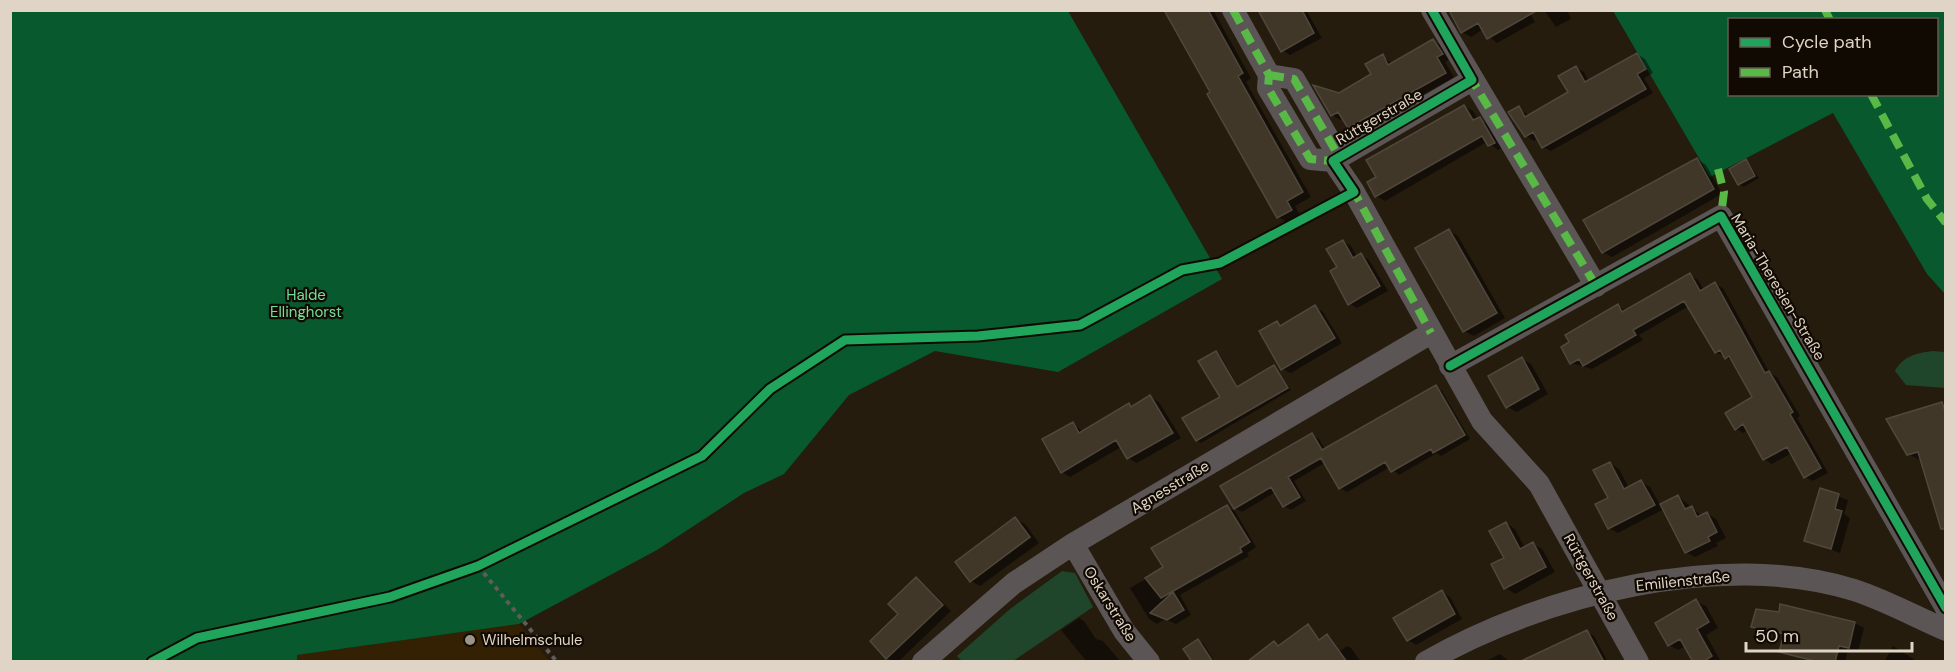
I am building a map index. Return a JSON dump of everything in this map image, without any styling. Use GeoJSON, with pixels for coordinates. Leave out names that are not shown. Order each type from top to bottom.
{"type":"FeatureCollection","features":[{"type":"Feature","properties":{"kind":"street","name":"Rüttgerstraße"},"geometry":{"type":"LineString","coordinates":[[1233,10],[1269,75],[1268,88],[1310,159],[1333,161],[1472,80]]}},
{"type":"Feature","properties":{"kind":"street"},"geometry":{"type":"LineString","coordinates":[[1432,10],[1596,286]]}},
{"type":"Feature","properties":{"kind":"street","name":"Rüttgerstraße"},"geometry":{"type":"LineString","coordinates":[[1333,161],[1354,192],[1482,421],[1539,484],[1638,662]]}},
{"type":"Feature","properties":{"kind":"street","name":"Maria-Theresien-Straße"},"geometry":{"type":"LineString","coordinates":[[1450,366],[1721,216],[1946,608]]}},
{"type":"Feature","properties":{"kind":"street","name":"Agnesstraße"},"geometry":{"type":"LineString","coordinates":[[923,662],[1014,583],[1073,544],[1431,333]]}},
{"type":"Feature","properties":{"kind":"street","name":"Oskarstraße"},"geometry":{"type":"LineString","coordinates":[[1073,544],[1124,631],[1149,662]]}},
{"type":"Feature","properties":{"kind":"street","name":"Emilienstraße"},"geometry":{"type":"LineString","coordinates":[[1426,662],[1460,642],[1524,615],[1600,592],[1673,579],[1752,575],[1803,579],[1854,590],[1946,630]]}},
{"type":"Feature","properties":{"kind":"path"},"geometry":{"type":"LineString","coordinates":[[478,566],[557,662]]}},
{"type":"Feature","properties":{"kind":"shaded area","name":"Wilhelmschule"},"geometry":{"type":"Polygon","coordinates":[[[519,624],[549,661],[297,662],[296,655],[519,624]]]}},
{"type":"Feature","properties":{"kind":"green space","name":"Halde Ellinghorst"},"geometry":{"type":"Polygon","coordinates":[[[10,11],[1068,11],[1222,279],[1058,372],[935,351],[849,395],[784,474],[744,493],[657,550],[519,624],[297,655],[297,661],[11,661],[10,11]]]}},
{"type":"Feature","properties":{"kind":"green space"},"geometry":{"type":"Polygon","coordinates":[[[1613,11],[1945,11],[1945,294],[1927,274],[1833,113],[1710,177],[1613,11]]]}},
{"type":"Feature","properties":{"kind":"green space"},"geometry":{"type":"Polygon","coordinates":[[[1933,351],[1945,352],[1945,388],[1906,385],[1895,371],[1898,366],[1911,356],[1933,351]]]}},
{"type":"Feature","properties":{"kind":"green space"},"geometry":{"type":"Polygon","coordinates":[[[1062,571],[1075,573],[1093,607],[1013,661],[962,661],[957,656],[1010,609],[1062,571]]]}},
{"type":"Feature","properties":{"kind":"building"},"geometry":{"type":"Polygon","coordinates":[[[1164,10],[1208,10],[1243,73],[1238,76],[1303,192],[1287,201],[1292,210],[1277,218],[1207,94],[1210,92],[1164,10]]]}},
{"type":"Feature","properties":{"kind":"building"},"geometry":{"type":"Polygon","coordinates":[[[1258,10],[1302,10],[1314,33],[1281,52],[1258,10]]]}},
{"type":"Feature","properties":{"kind":"building"},"geometry":{"type":"Polygon","coordinates":[[[1449,10],[1538,10],[1487,39],[1478,23],[1461,33],[1449,10]]]}},
{"type":"Feature","properties":{"kind":"building"},"geometry":{"type":"Polygon","coordinates":[[[1433,39],[1443,54],[1437,57],[1446,73],[1348,128],[1338,112],[1331,116],[1313,85],[1339,93],[1371,74],[1365,64],[1383,54],[1388,65],[1433,39]]]}},
{"type":"Feature","properties":{"kind":"building"},"geometry":{"type":"Polygon","coordinates":[[[1637,53],[1646,69],[1637,74],[1646,89],[1542,148],[1533,132],[1525,137],[1508,112],[1519,106],[1525,117],[1568,92],[1558,76],[1576,66],[1585,82],[1637,53]]]}},
{"type":"Feature","properties":{"kind":"building"},"geometry":{"type":"Polygon","coordinates":[[[1464,105],[1473,120],[1480,117],[1495,143],[1488,146],[1482,136],[1375,197],[1367,182],[1376,177],[1366,160],[1464,105]]]}},
{"type":"Feature","properties":{"kind":"building"},"geometry":{"type":"Polygon","coordinates":[[[1697,158],[1714,189],[1602,253],[1583,220],[1697,158]]]}},
{"type":"Feature","properties":{"kind":"building"},"geometry":{"type":"Polygon","coordinates":[[[1746,159],[1755,176],[1738,185],[1729,169],[1746,159]]]}},
{"type":"Feature","properties":{"kind":"building"},"geometry":{"type":"Polygon","coordinates":[[[1449,229],[1497,313],[1463,332],[1415,248],[1449,229]]]}},
{"type":"Feature","properties":{"kind":"building"},"geometry":{"type":"Polygon","coordinates":[[[1343,240],[1353,258],[1361,253],[1380,286],[1348,305],[1330,271],[1337,267],[1326,249],[1343,240]]]}},
{"type":"Feature","properties":{"kind":"building"},"geometry":{"type":"Polygon","coordinates":[[[1690,273],[1700,291],[1715,282],[1765,373],[1769,371],[1793,412],[1790,414],[1821,468],[1804,478],[1787,447],[1763,460],[1743,424],[1735,430],[1725,413],[1752,397],[1729,356],[1725,359],[1720,350],[1715,353],[1684,301],[1633,330],[1636,335],[1583,366],[1579,359],[1570,364],[1561,347],[1569,342],[1565,335],[1618,304],[1622,312],[1690,273]]]}},
{"type":"Feature","properties":{"kind":"building"},"geometry":{"type":"Polygon","coordinates":[[[1315,305],[1335,338],[1281,370],[1259,331],[1277,321],[1280,326],[1315,305]]]}},
{"type":"Feature","properties":{"kind":"building"},"geometry":{"type":"Polygon","coordinates":[[[1216,351],[1237,387],[1274,365],[1288,388],[1196,441],[1182,418],[1220,397],[1198,361],[1216,351]]]}},
{"type":"Feature","properties":{"kind":"building"},"geometry":{"type":"Polygon","coordinates":[[[1522,357],[1539,389],[1506,408],[1488,376],[1522,357]]]}},
{"type":"Feature","properties":{"kind":"building"},"geometry":{"type":"Polygon","coordinates":[[[1436,385],[1465,435],[1433,453],[1431,449],[1391,472],[1385,462],[1339,489],[1321,458],[1288,477],[1300,497],[1283,507],[1271,487],[1234,509],[1220,486],[1312,433],[1322,450],[1436,385]]]}},
{"type":"Feature","properties":{"kind":"building"},"geometry":{"type":"Polygon","coordinates":[[[1150,395],[1173,433],[1127,459],[1116,440],[1061,473],[1042,439],[1073,422],[1079,433],[1129,403],[1131,407],[1150,395]]]}},
{"type":"Feature","properties":{"kind":"building"},"geometry":{"type":"Polygon","coordinates":[[[1942,402],[1946,414],[1946,529],[1941,529],[1918,452],[1907,455],[1886,419],[1942,402]]]}},
{"type":"Feature","properties":{"kind":"building"},"geometry":{"type":"Polygon","coordinates":[[[1610,462],[1624,489],[1641,480],[1655,505],[1608,529],[1595,504],[1608,498],[1593,470],[1610,462]]]}},
{"type":"Feature","properties":{"kind":"building"},"geometry":{"type":"Polygon","coordinates":[[[1820,488],[1839,494],[1835,509],[1842,511],[1831,549],[1804,541],[1820,488]]]}},
{"type":"Feature","properties":{"kind":"building"},"geometry":{"type":"Polygon","coordinates":[[[1678,495],[1685,509],[1692,506],[1697,517],[1707,512],[1717,532],[1708,537],[1710,541],[1685,553],[1660,504],[1678,495]]]}},
{"type":"Feature","properties":{"kind":"building"},"geometry":{"type":"Polygon","coordinates":[[[1227,505],[1250,542],[1240,548],[1242,552],[1161,598],[1145,578],[1163,567],[1151,548],[1227,505]]]}},
{"type":"Feature","properties":{"kind":"building"},"geometry":{"type":"Polygon","coordinates":[[[1015,517],[1030,537],[970,582],[955,562],[1015,517]]]}},
{"type":"Feature","properties":{"kind":"building"},"geometry":{"type":"Polygon","coordinates":[[[1506,522],[1520,549],[1533,542],[1546,567],[1504,589],[1491,564],[1504,558],[1489,531],[1506,522]]]}},
{"type":"Feature","properties":{"kind":"building"},"geometry":{"type":"Polygon","coordinates":[[[916,577],[943,605],[886,659],[870,641],[898,614],[888,604],[916,577]]]}},
{"type":"Feature","properties":{"kind":"building"},"geometry":{"type":"Polygon","coordinates":[[[1442,590],[1455,614],[1407,641],[1393,618],[1442,590]]]}},
{"type":"Feature","properties":{"kind":"building"},"geometry":{"type":"Polygon","coordinates":[[[1173,592],[1184,610],[1167,620],[1150,613],[1173,592]]]}},
{"type":"Feature","properties":{"kind":"building"},"geometry":{"type":"Polygon","coordinates":[[[1696,599],[1709,622],[1697,629],[1712,656],[1703,662],[1693,662],[1680,639],[1668,646],[1655,623],[1696,599]]]}},
{"type":"Feature","properties":{"kind":"building"},"geometry":{"type":"Polygon","coordinates":[[[1780,604],[1855,622],[1849,648],[1839,646],[1835,662],[1818,662],[1779,652],[1784,634],[1751,627],[1756,609],[1779,612],[1780,604]]]}},
{"type":"Feature","properties":{"kind":"building"},"geometry":{"type":"Polygon","coordinates":[[[1308,624],[1319,640],[1327,634],[1347,662],[1247,662],[1274,641],[1278,646],[1308,624]]]}},
{"type":"Feature","properties":{"kind":"building"},"geometry":{"type":"Polygon","coordinates":[[[1587,630],[1604,662],[1519,662],[1587,630]]]}},
{"type":"Feature","properties":{"kind":"building"},"geometry":{"type":"Polygon","coordinates":[[[1198,639],[1213,662],[1192,662],[1183,649],[1198,639]]]}},
{"type":"Feature","properties":{"kind":"marked path"},"geometry":{"type":"LineString","coordinates":[[1233,10],[1269,75],[1268,88],[1310,159],[1333,161],[1337,158]]}},
{"type":"Feature","properties":{"kind":"marked path"},"geometry":{"type":"LineString","coordinates":[[1825,10],[1829,18]]}},
{"type":"Feature","properties":{"kind":"marked path"},"geometry":{"type":"LineString","coordinates":[[1269,75],[1294,79],[1335,150],[1335,163]]}},
{"type":"Feature","properties":{"kind":"marked path"},"geometry":{"type":"LineString","coordinates":[[1469,75],[1596,286]]}},
{"type":"Feature","properties":{"kind":"marked path"},"geometry":{"type":"LineString","coordinates":[[1872,96],[1927,199],[1946,223]]}},
{"type":"Feature","properties":{"kind":"marked path"},"geometry":{"type":"LineString","coordinates":[[1718,169],[1724,192],[1721,216]]}},
{"type":"Feature","properties":{"kind":"marked path"},"geometry":{"type":"LineString","coordinates":[[1352,188],[1431,333]]}},
{"type":"Feature","properties":{"kind":"cycle path"},"geometry":{"type":"LineString","coordinates":[[152,662],[197,638],[390,597],[478,566],[702,456],[770,389],[845,340],[978,336],[1080,325],[1182,270],[1220,263],[1354,192],[1333,161],[1472,80],[1432,10]]}},
{"type":"Feature","properties":{"kind":"cycle path"},"geometry":{"type":"LineString","coordinates":[[1450,366],[1721,216],[1946,608]]}},
{"type":"Feature","properties":{"kind":"place","name":"Wilhelmschule"},"geometry":{"type":"Point","coordinates":[470,640]}}]}
